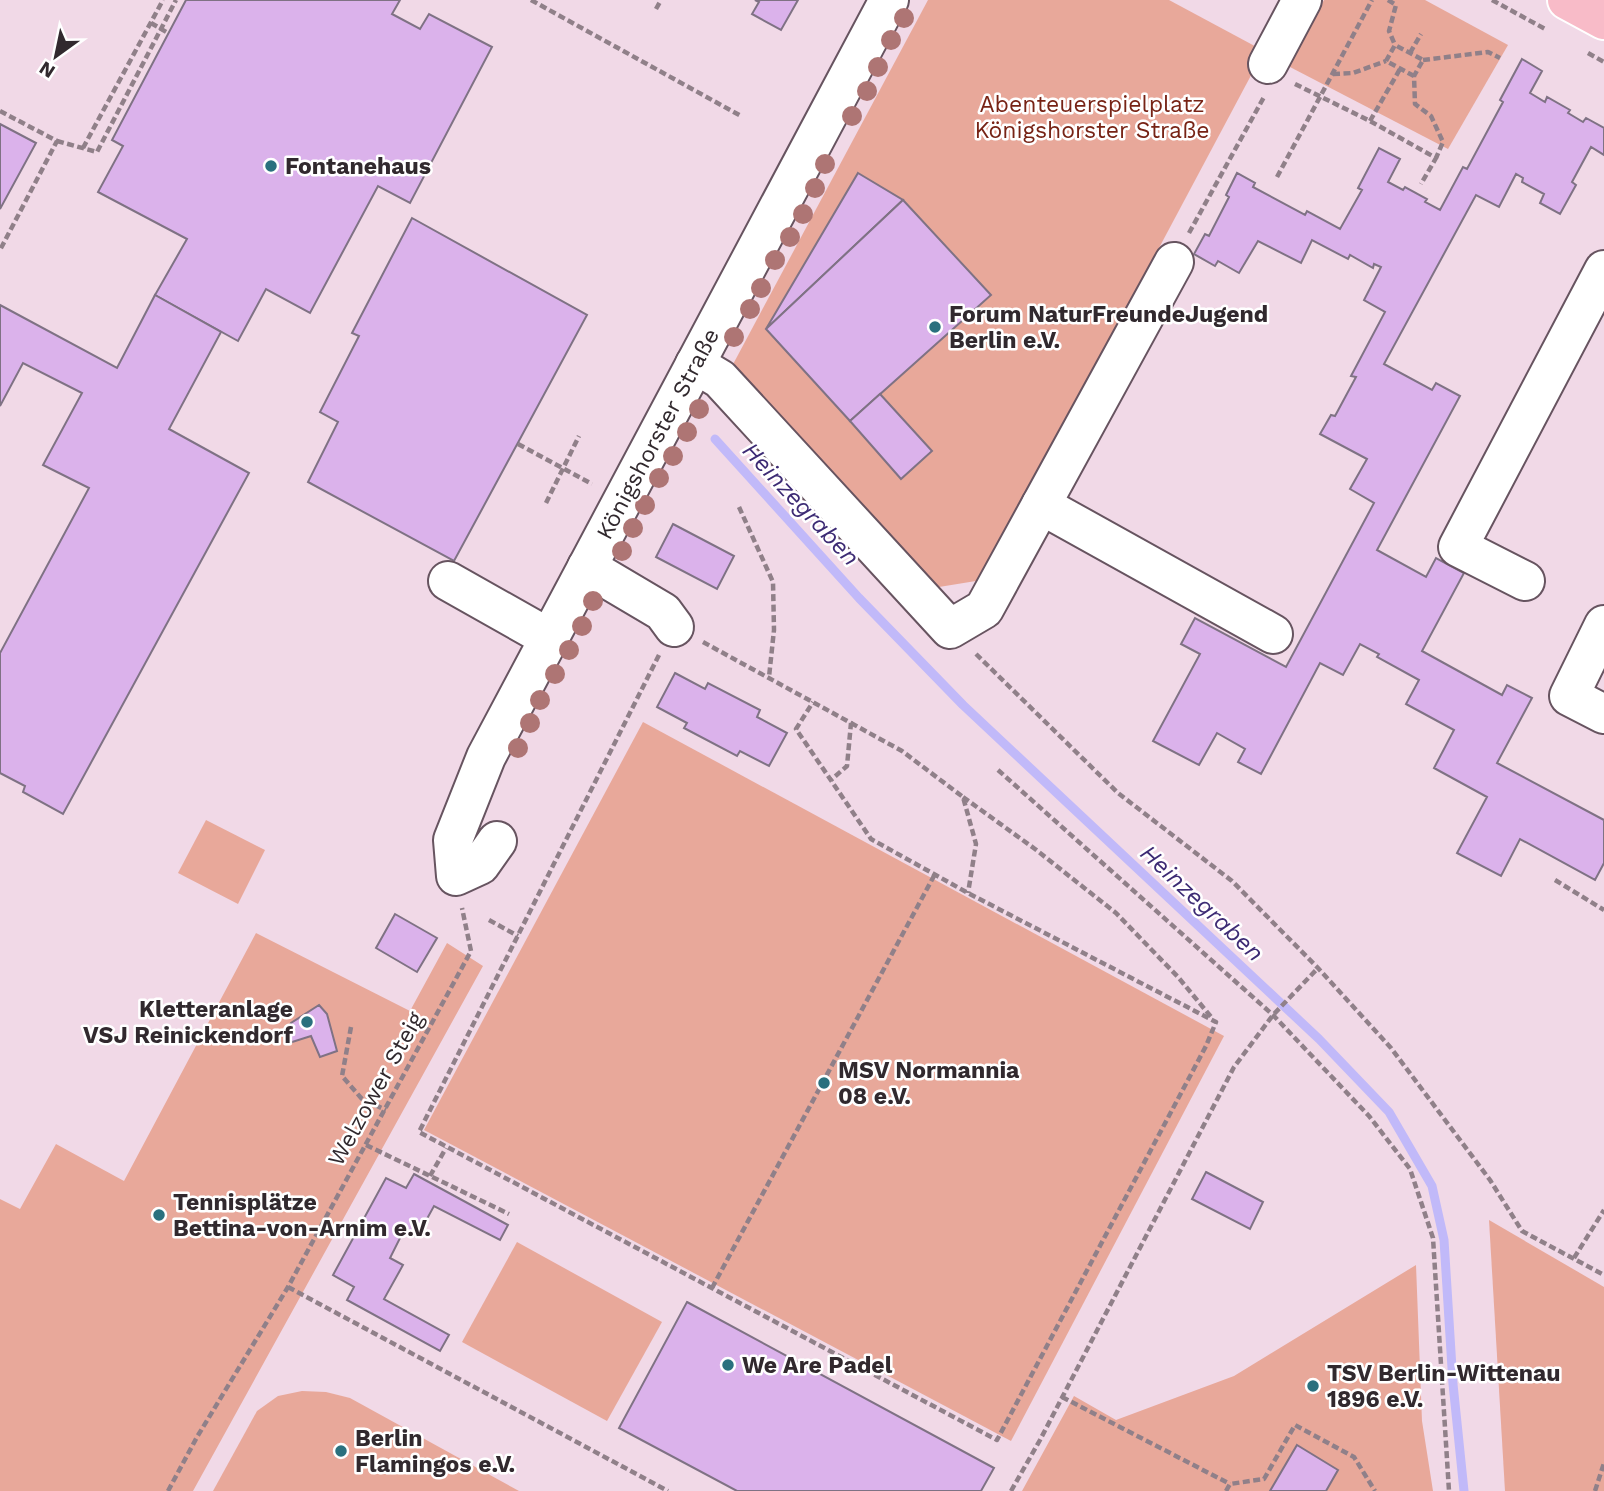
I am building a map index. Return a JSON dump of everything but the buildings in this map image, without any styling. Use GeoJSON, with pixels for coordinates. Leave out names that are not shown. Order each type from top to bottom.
{"type":"FeatureCollection","features":[{"type":"Feature","properties":{"kind":"main road"},"geometry":{"type":"LineString","coordinates":[[1567,0],[1604,20]]}},
{"type":"Feature","properties":{"kind":"street","name":"Königshorster Straße"},"geometry":{"type":"LineString","coordinates":[[456,876],[453,840],[486,757],[889,0]]}},
{"type":"Feature","properties":{"kind":"street"},"geometry":{"type":"LineString","coordinates":[[1272,69],[1302,0]]}},
{"type":"Feature","properties":{"kind":"street"},"geometry":{"type":"LineString","coordinates":[[695,364],[720,379],[950,629],[985,608],[1174,262]]}},
{"type":"Feature","properties":{"kind":"street"},"geometry":{"type":"LineString","coordinates":[[1525,581],[1458,547],[1604,270]]}},
{"type":"Feature","properties":{"kind":"street"},"geometry":{"type":"LineString","coordinates":[[1041,505],[1273,634]]}},
{"type":"Feature","properties":{"kind":"street"},"geometry":{"type":"LineString","coordinates":[[587,566],[663,612],[674,627]]}},
{"type":"Feature","properties":{"kind":"street"},"geometry":{"type":"LineString","coordinates":[[449,581],[549,638]]}},
{"type":"Feature","properties":{"kind":"street"},"geometry":{"type":"LineString","coordinates":[[1604,625],[1569,696],[1604,714]]}},
{"type":"Feature","properties":{"kind":"street"},"geometry":{"type":"LineString","coordinates":[[456,876],[480,865],[497,841]]}},
{"type":"Feature","properties":{"kind":"path"},"geometry":{"type":"LineString","coordinates":[[83,148],[163,0]]}},
{"type":"Feature","properties":{"kind":"path"},"geometry":{"type":"LineString","coordinates":[[0,111],[57,141],[97,152],[176,0]]}},
{"type":"Feature","properties":{"kind":"path"},"geometry":{"type":"LineString","coordinates":[[531,0],[741,116]]}},
{"type":"Feature","properties":{"kind":"path"},"geometry":{"type":"LineString","coordinates":[[656,9],[661,0]]}},
{"type":"Feature","properties":{"kind":"path"},"geometry":{"type":"LineString","coordinates":[[1277,177],[1372,0]]}},
{"type":"Feature","properties":{"kind":"path"},"geometry":{"type":"LineString","coordinates":[[1388,0],[1396,5],[1389,31],[1395,45],[1423,60],[1488,52],[1500,58]]}},
{"type":"Feature","properties":{"kind":"path"},"geometry":{"type":"LineString","coordinates":[[151,23],[168,33]]}},
{"type":"Feature","properties":{"kind":"path"},"geometry":{"type":"LineString","coordinates":[[1410,53],[1421,34]]}},
{"type":"Feature","properties":{"kind":"path"},"geometry":{"type":"LineString","coordinates":[[1332,74],[1353,74],[1387,61],[1395,45]]}},
{"type":"Feature","properties":{"kind":"path"},"geometry":{"type":"LineString","coordinates":[[1421,184],[1443,142],[1431,116],[1415,104],[1414,76],[1423,60]]}},
{"type":"Feature","properties":{"kind":"path"},"geometry":{"type":"LineString","coordinates":[[1387,61],[1414,76]]}},
{"type":"Feature","properties":{"kind":"path"},"geometry":{"type":"LineString","coordinates":[[1174,262],[1272,69],[1436,158]]}},
{"type":"Feature","properties":{"kind":"path"},"geometry":{"type":"LineString","coordinates":[[1370,121],[1400,69]]}},
{"type":"Feature","properties":{"kind":"path"},"geometry":{"type":"LineString","coordinates":[[0,250],[57,141]]}},
{"type":"Feature","properties":{"kind":"path"},"geometry":{"type":"LineString","coordinates":[[545,503],[579,436]]}},
{"type":"Feature","properties":{"kind":"path"},"geometry":{"type":"LineString","coordinates":[[518,444],[596,486]]}},
{"type":"Feature","properties":{"kind":"path"},"geometry":{"type":"LineString","coordinates":[[739,507],[773,582],[774,630],[769,677]]}},
{"type":"Feature","properties":{"kind":"path"},"geometry":{"type":"LineString","coordinates":[[674,627],[902,751],[1035,849],[1116,913],[1178,977],[1216,1022],[1206,1046],[997,1440],[419,1132],[674,627]]}},
{"type":"Feature","properties":{"kind":"path"},"geometry":{"type":"LineString","coordinates":[[950,629],[1118,793],[1232,881],[1318,968],[1391,1048],[1490,1181],[1522,1231],[1604,1275]]}},
{"type":"Feature","properties":{"kind":"path"},"geometry":{"type":"LineString","coordinates":[[813,702],[796,729],[871,839],[968,893],[1216,1022]]}},
{"type":"Feature","properties":{"kind":"path"},"geometry":{"type":"LineString","coordinates":[[831,780],[847,766],[851,723]]}},
{"type":"Feature","properties":{"kind":"path"},"geometry":{"type":"LineString","coordinates":[[998,770],[1273,1015],[1369,1116],[1410,1169],[1433,1238],[1449,1491]]}},
{"type":"Feature","properties":{"kind":"path"},"geometry":{"type":"LineString","coordinates":[[963,797],[975,844],[968,893]]}},
{"type":"Feature","properties":{"kind":"path"},"geometry":{"type":"LineString","coordinates":[[712,1288],[935,874]]}},
{"type":"Feature","properties":{"kind":"path","name":"Welzower Steig"},"geometry":{"type":"LineString","coordinates":[[168,1491],[197,1437],[288,1287],[471,951],[456,876]]}},
{"type":"Feature","properties":{"kind":"path"},"geometry":{"type":"LineString","coordinates":[[1555,880],[1604,910]]}},
{"type":"Feature","properties":{"kind":"path"},"geometry":{"type":"LineString","coordinates":[[489,920],[518,936]]}},
{"type":"Feature","properties":{"kind":"path"},"geometry":{"type":"LineString","coordinates":[[1011,1491],[1234,1067],[1273,1015],[1318,968]]}},
{"type":"Feature","properties":{"kind":"path"},"geometry":{"type":"LineString","coordinates":[[351,1027],[342,1076],[362,1099],[386,1110]]}},
{"type":"Feature","properties":{"kind":"path"},"geometry":{"type":"LineString","coordinates":[[366,1145],[509,1214]]}},
{"type":"Feature","properties":{"kind":"path"},"geometry":{"type":"LineString","coordinates":[[430,1176],[446,1148]]}},
{"type":"Feature","properties":{"kind":"path"},"geometry":{"type":"LineString","coordinates":[[1574,1258],[1604,1210]]}},
{"type":"Feature","properties":{"kind":"path"},"geometry":{"type":"LineString","coordinates":[[288,1287],[668,1491]]}},
{"type":"Feature","properties":{"kind":"path"},"geometry":{"type":"LineString","coordinates":[[1062,1397],[1230,1485],[1264,1479],[1295,1424],[1354,1457],[1375,1491]]}},
{"type":"Feature","properties":{"kind":"path"},"geometry":{"type":"LineString","coordinates":[[1595,1491],[1604,1462]]}},
{"type":"Feature","properties":{"kind":"path"},"geometry":{"type":"LineString","coordinates":[[1226,1491],[1230,1485]]}},
{"type":"Feature","properties":{"kind":"green space","name":"Forum NaturFreundeJugend Berlin e.V."},"geometry":{"type":"Polygon","coordinates":[[[928,0],[1169,0],[1264,51],[982,580],[939,587],[731,368],[928,0]]]}},
{"type":"Feature","properties":{"kind":"green space"},"geometry":{"type":"Polygon","coordinates":[[[1324,0],[1425,0],[1508,45],[1448,149],[1288,66],[1324,0]]]}},
{"type":"Feature","properties":{"kind":"green space","name":"MSV Normannia 08 e.V."},"geometry":{"type":"Polygon","coordinates":[[[643,722],[1224,1036],[1011,1441],[424,1130],[643,722]]]}},
{"type":"Feature","properties":{"kind":"green space"},"geometry":{"type":"Polygon","coordinates":[[[206,820],[265,850],[238,904],[178,873],[206,820]]]}},
{"type":"Feature","properties":{"kind":"green space"},"geometry":{"type":"Polygon","coordinates":[[[256,933],[410,1011],[447,943],[483,966],[193,1491],[0,1491],[0,1199],[20,1209],[56,1144],[124,1181],[256,933]]]}},
{"type":"Feature","properties":{"kind":"green space"},"geometry":{"type":"Polygon","coordinates":[[[1489,1220],[1604,1287],[1604,1491],[1505,1491],[1489,1220]]]}},
{"type":"Feature","properties":{"kind":"green space"},"geometry":{"type":"Polygon","coordinates":[[[517,1242],[662,1322],[607,1421],[462,1342],[517,1242]]]}},
{"type":"Feature","properties":{"kind":"green space","name":"TSV Berlin-Wittenau 1896 e.V."},"geometry":{"type":"Polygon","coordinates":[[[1416,1265],[1422,1421],[1433,1491],[1022,1491],[1074,1396],[1116,1420],[1234,1376],[1416,1265]]]}},
{"type":"Feature","properties":{"kind":"green space","name":"Berlin Flamingos e.V."},"geometry":{"type":"Polygon","coordinates":[[[302,1391],[326,1392],[350,1398],[519,1491],[213,1491],[257,1411],[278,1396],[302,1391]]]}},
{"type":"Feature","properties":{"kind":"waterway","name":"Heinzegraben"},"geometry":{"type":"LineString","coordinates":[[715,439],[859,598],[963,705],[1319,1039],[1389,1112],[1432,1186],[1444,1240],[1453,1384],[1464,1491]]}},
{"type":"Feature","properties":{"kind":"place","name":"Fontanehaus"},"geometry":{"type":"Point","coordinates":[271,166]}},
{"type":"Feature","properties":{"kind":"place","name":"Forum NaturFreundeJugend Berlin e.V."},"geometry":{"type":"Point","coordinates":[935,327]}},
{"type":"Feature","properties":{"kind":"place","name":"Kletteranlage VSJ Reinickendorf"},"geometry":{"type":"Point","coordinates":[307,1022]}},
{"type":"Feature","properties":{"kind":"place","name":"MSV Normannia 08 e.V."},"geometry":{"type":"Point","coordinates":[824,1083]}},
{"type":"Feature","properties":{"kind":"place","name":"Tennisplätze Bettina-von-Arnim e.V."},"geometry":{"type":"Point","coordinates":[159,1215]}},
{"type":"Feature","properties":{"kind":"place","name":"We Are Padel"},"geometry":{"type":"Point","coordinates":[728,1365]}},
{"type":"Feature","properties":{"kind":"place","name":"TSV Berlin-Wittenau 1896 e.V."},"geometry":{"type":"Point","coordinates":[1313,1386]}},
{"type":"Feature","properties":{"kind":"place","name":"Berlin Flamingos e.V."},"geometry":{"type":"Point","coordinates":[341,1451]}},
{"type":"Feature","properties":{"kind":"park label","name":"Abenteuerspielplatz Königshorster Straße"},"geometry":{"type":"Point","coordinates":[1092,117]}}]}
